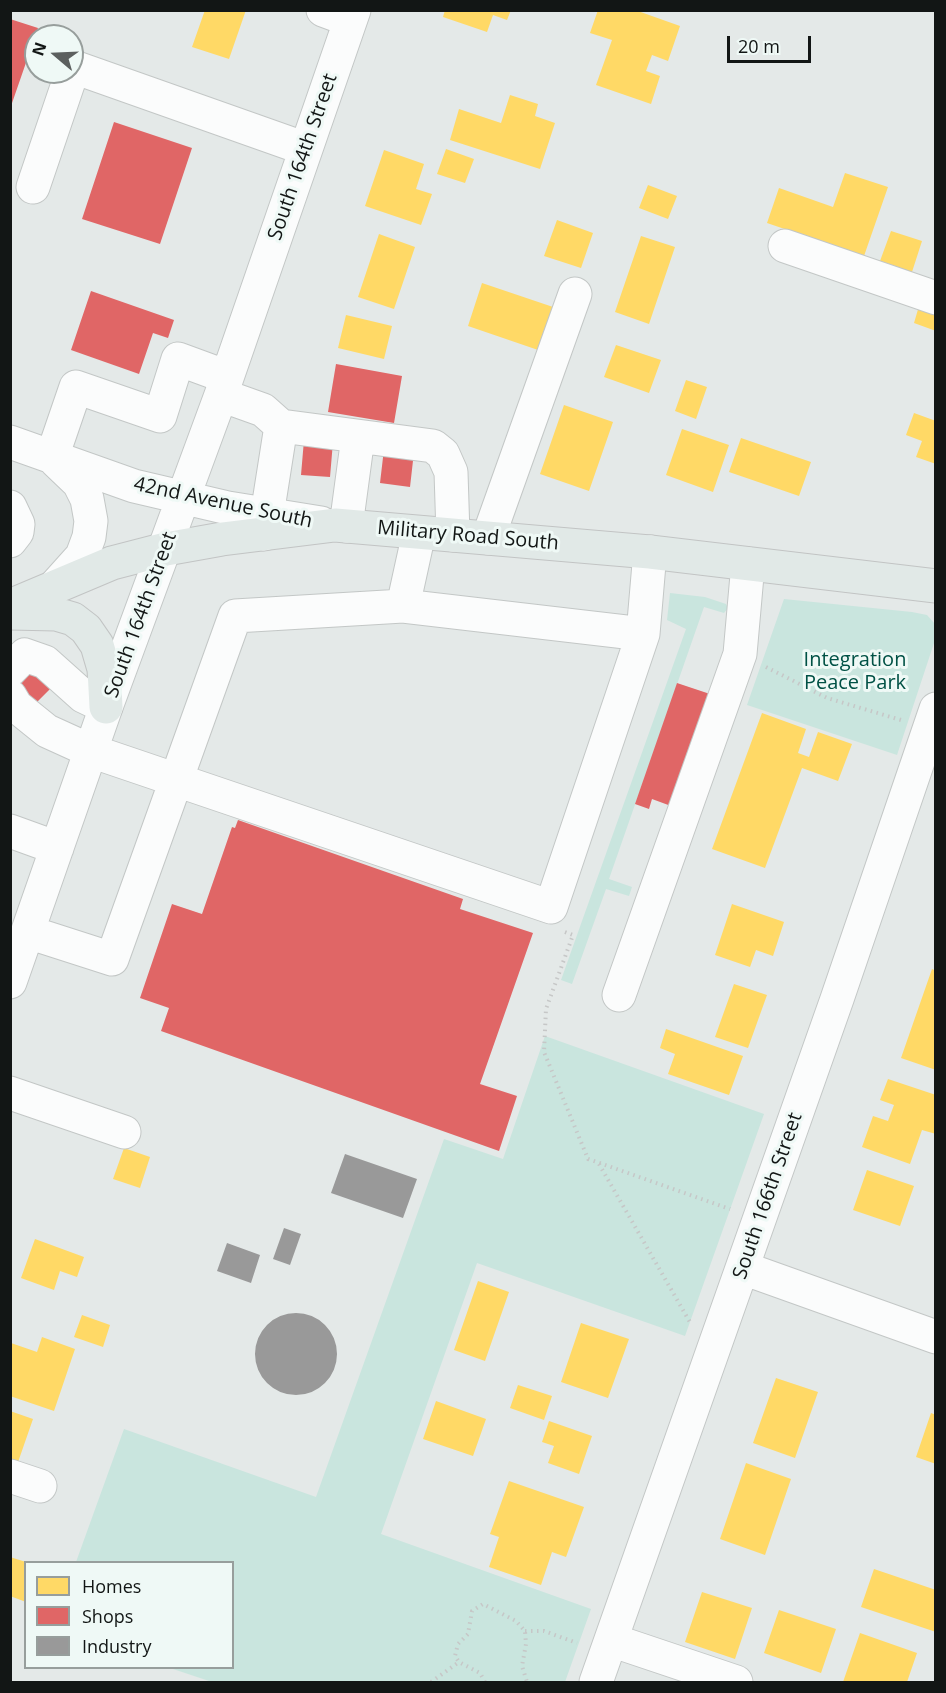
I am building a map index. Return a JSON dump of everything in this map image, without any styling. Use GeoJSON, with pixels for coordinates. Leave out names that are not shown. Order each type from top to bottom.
{"type":"FeatureCollection","features":[{"type":"Feature","properties":{"kind":"main road","name":"Military Road South"},"geometry":{"type":"LineString","coordinates":[[10,606],[112,563],[265,524],[341,526],[650,552],[936,586]]}},
{"type":"Feature","properties":{"kind":"main road"},"geometry":{"type":"LineString","coordinates":[[10,613],[56,614],[72,619],[86,629],[97,645],[104,669],[106,707]]}},
{"type":"Feature","properties":{"kind":"street","name":"South 164th Street"},"geometry":{"type":"LineString","coordinates":[[10,982],[106,707],[184,499],[306,149],[342,14]]}},
{"type":"Feature","properties":{"kind":"street"},"geometry":{"type":"LineString","coordinates":[[84,71],[306,149]]}},
{"type":"Feature","properties":{"kind":"street"},"geometry":{"type":"LineString","coordinates":[[33,187],[68,84]]}},
{"type":"Feature","properties":{"kind":"street"},"geometry":{"type":"LineString","coordinates":[[784,246],[936,298]]}},
{"type":"Feature","properties":{"kind":"street"},"geometry":{"type":"LineString","coordinates":[[488,538],[575,294]]}},
{"type":"Feature","properties":{"kind":"street"},"geometry":{"type":"LineString","coordinates":[[56,585],[82,556],[89,537],[91,521],[87,500],[79,483],[52,457],[76,387],[160,416],[178,359],[263,410],[281,426],[433,446],[443,454],[451,472],[453,535]]}},
{"type":"Feature","properties":{"kind":"street"},"geometry":{"type":"LineString","coordinates":[[265,524],[281,426]]}},
{"type":"Feature","properties":{"kind":"street"},"geometry":{"type":"LineString","coordinates":[[341,526],[358,437]]}},
{"type":"Feature","properties":{"kind":"street","name":"42nd Avenue South"},"geometry":{"type":"LineString","coordinates":[[10,442],[134,486],[265,524]]}},
{"type":"Feature","properties":{"kind":"street"},"geometry":{"type":"LineString","coordinates":[[10,507],[18,524],[17,532],[10,541]]}},
{"type":"Feature","properties":{"kind":"street"},"geometry":{"type":"LineString","coordinates":[[403,606],[419,533]]}},
{"type":"Feature","properties":{"kind":"street"},"geometry":{"type":"LineString","coordinates":[[10,696],[16,706],[47,731],[91,751],[550,907],[643,634],[650,552]]}},
{"type":"Feature","properties":{"kind":"street"},"geometry":{"type":"LineString","coordinates":[[619,995],[740,654],[748,564]]}},
{"type":"Feature","properties":{"kind":"street"},"geometry":{"type":"LineString","coordinates":[[28,932],[112,959],[235,616],[403,606],[643,634]]}},
{"type":"Feature","properties":{"kind":"street"},"geometry":{"type":"LineString","coordinates":[[10,670],[25,655],[45,662],[83,696],[106,707]]}},
{"type":"Feature","properties":{"kind":"street","name":"South 166th Street"},"geometry":{"type":"LineString","coordinates":[[596,1683],[930,733],[936,709]]}},
{"type":"Feature","properties":{"kind":"street"},"geometry":{"type":"LineString","coordinates":[[10,831],[57,848]]}},
{"type":"Feature","properties":{"kind":"street"},"geometry":{"type":"LineString","coordinates":[[10,1093],[124,1132]]}},
{"type":"Feature","properties":{"kind":"street"},"geometry":{"type":"LineString","coordinates":[[743,1268],[936,1337]]}},
{"type":"Feature","properties":{"kind":"street"},"geometry":{"type":"LineString","coordinates":[[611,1640],[736,1683]]}},
{"type":"Feature","properties":{"kind":"path"},"geometry":{"type":"LineString","coordinates":[[740,654],[827,698],[903,721]]}},
{"type":"Feature","properties":{"kind":"path"},"geometry":{"type":"LineString","coordinates":[[558,930],[573,935],[546,1009],[544,1052],[588,1159],[734,1210]]}},
{"type":"Feature","properties":{"kind":"path"},"geometry":{"type":"LineString","coordinates":[[599,1163],[692,1327]]}},
{"type":"Feature","properties":{"kind":"path"},"geometry":{"type":"LineString","coordinates":[[485,1683],[476,1670],[459,1662],[455,1656],[457,1648],[468,1634],[472,1611],[479,1604],[492,1606],[502,1616],[516,1621],[525,1631],[526,1644],[522,1666],[527,1683]]}},
{"type":"Feature","properties":{"kind":"path"},"geometry":{"type":"LineString","coordinates":[[525,1631],[544,1631],[577,1643]]}},
{"type":"Feature","properties":{"kind":"path"},"geometry":{"type":"LineString","coordinates":[[431,1683],[459,1662]]}},
{"type":"Feature","properties":{"kind":"green space"},"geometry":{"type":"Polygon","coordinates":[[[670,593],[705,597],[726,604],[728,608],[724,613],[704,607],[609,879],[632,887],[629,896],[606,889],[572,984],[561,980],[686,629],[667,620],[670,593]]]}},
{"type":"Feature","properties":{"kind":"green space","name":"Integration Peace Park"},"geometry":{"type":"Polygon","coordinates":[[[784,599],[912,612],[927,615],[935,624],[935,640],[897,755],[747,705],[784,599]]]}},
{"type":"Feature","properties":{"kind":"green space"},"geometry":{"type":"Polygon","coordinates":[[[545,1036],[764,1114],[685,1336],[477,1263],[381,1534],[591,1609],[565,1682],[212,1682],[173,1669],[234,1669],[234,1561],[76,1561],[124,1429],[316,1497],[444,1139],[503,1159],[545,1036]]]}},
{"type":"Feature","properties":{"kind":"building: Homes"},"geometry":{"type":"Polygon","coordinates":[[[205,10],[246,10],[229,59],[192,47],[205,10]]]}},
{"type":"Feature","properties":{"kind":"building: Homes"},"geometry":{"type":"Polygon","coordinates":[[[445,10],[511,10],[507,20],[493,15],[487,32],[443,17],[445,10]]]}},
{"type":"Feature","properties":{"kind":"building: Homes"},"geometry":{"type":"Polygon","coordinates":[[[598,10],[635,10],[680,26],[668,61],[652,55],[646,71],[660,76],[651,104],[596,85],[612,40],[590,33],[598,10]]]}},
{"type":"Feature","properties":{"kind":"building: Homes"},"geometry":{"type":"Polygon","coordinates":[[[510,95],[538,104],[535,116],[555,123],[540,169],[450,140],[459,109],[501,123],[510,95]]]}},
{"type":"Feature","properties":{"kind":"building: Homes"},"geometry":{"type":"Polygon","coordinates":[[[446,149],[474,159],[465,183],[437,174],[446,149]]]}},
{"type":"Feature","properties":{"kind":"building: Homes"},"geometry":{"type":"Polygon","coordinates":[[[384,150],[424,164],[416,189],[432,194],[421,225],[365,206],[384,150]]]}},
{"type":"Feature","properties":{"kind":"building: Homes"},"geometry":{"type":"Polygon","coordinates":[[[845,173],[888,187],[864,256],[767,223],[779,188],[833,207],[845,173]]]}},
{"type":"Feature","properties":{"kind":"building: Homes"},"geometry":{"type":"Polygon","coordinates":[[[648,185],[677,196],[668,219],[639,208],[648,185]]]}},
{"type":"Feature","properties":{"kind":"building: Homes"},"geometry":{"type":"Polygon","coordinates":[[[557,220],[593,233],[581,268],[544,256],[557,220]]]}},
{"type":"Feature","properties":{"kind":"building: Homes"},"geometry":{"type":"Polygon","coordinates":[[[891,231],[922,241],[912,272],[880,261],[891,231]]]}},
{"type":"Feature","properties":{"kind":"building: Homes"},"geometry":{"type":"Polygon","coordinates":[[[379,234],[415,247],[394,309],[358,297],[379,234]]]}},
{"type":"Feature","properties":{"kind":"building: Homes"},"geometry":{"type":"Polygon","coordinates":[[[641,236],[675,247],[649,324],[615,312],[641,236]]]}},
{"type":"Feature","properties":{"kind":"building: Homes"},"geometry":{"type":"Polygon","coordinates":[[[482,283],[556,308],[541,351],[468,326],[482,283]]]}},
{"type":"Feature","properties":{"kind":"building: Homes"},"geometry":{"type":"Polygon","coordinates":[[[919,306],[936,312],[936,331],[914,323],[919,306]]]}},
{"type":"Feature","properties":{"kind":"building: Homes"},"geometry":{"type":"Polygon","coordinates":[[[346,315],[392,326],[384,359],[338,348],[346,315]]]}},
{"type":"Feature","properties":{"kind":"building: Homes"},"geometry":{"type":"Polygon","coordinates":[[[616,345],[661,360],[649,393],[604,377],[616,345]]]}},
{"type":"Feature","properties":{"kind":"building: Homes"},"geometry":{"type":"Polygon","coordinates":[[[686,380],[707,387],[696,419],[675,411],[686,380]]]}},
{"type":"Feature","properties":{"kind":"building: Homes"},"geometry":{"type":"Polygon","coordinates":[[[564,405],[613,422],[589,491],[540,474],[564,405]]]}},
{"type":"Feature","properties":{"kind":"building: Homes"},"geometry":{"type":"Polygon","coordinates":[[[914,413],[936,421],[936,464],[916,457],[922,441],[906,435],[914,413]]]}},
{"type":"Feature","properties":{"kind":"building: Homes"},"geometry":{"type":"Polygon","coordinates":[[[682,429],[729,445],[713,492],[666,475],[682,429]]]}},
{"type":"Feature","properties":{"kind":"building: Homes"},"geometry":{"type":"Polygon","coordinates":[[[741,438],[811,462],[799,496],[729,472],[741,438]]]}},
{"type":"Feature","properties":{"kind":"building: Homes"},"geometry":{"type":"Polygon","coordinates":[[[762,713],[806,729],[798,753],[809,757],[818,732],[852,744],[838,781],[802,768],[765,868],[712,849],[762,713]]]}},
{"type":"Feature","properties":{"kind":"building: Homes"},"geometry":{"type":"Polygon","coordinates":[[[732,904],[784,922],[773,956],[756,950],[750,967],[715,955],[732,904]]]}},
{"type":"Feature","properties":{"kind":"building: Homes"},"geometry":{"type":"Polygon","coordinates":[[[932,969],[936,971],[936,1070],[901,1058],[932,969]]]}},
{"type":"Feature","properties":{"kind":"building: Homes"},"geometry":{"type":"Polygon","coordinates":[[[734,984],[767,995],[748,1048],[715,1037],[734,984]]]}},
{"type":"Feature","properties":{"kind":"building: Homes"},"geometry":{"type":"Polygon","coordinates":[[[666,1029],[743,1056],[729,1095],[668,1074],[675,1054],[660,1048],[666,1029]]]}},
{"type":"Feature","properties":{"kind":"building: Homes"},"geometry":{"type":"Polygon","coordinates":[[[888,1079],[936,1095],[936,1134],[922,1130],[910,1164],[862,1147],[873,1116],[888,1121],[894,1105],[880,1100],[888,1079]]]}},
{"type":"Feature","properties":{"kind":"building: Homes"},"geometry":{"type":"Polygon","coordinates":[[[124,1148],[150,1157],[140,1188],[113,1179],[124,1148]]]}},
{"type":"Feature","properties":{"kind":"building: Homes"},"geometry":{"type":"Polygon","coordinates":[[[867,1170],[914,1186],[900,1226],[853,1210],[867,1170]]]}},
{"type":"Feature","properties":{"kind":"building: Homes"},"geometry":{"type":"Polygon","coordinates":[[[35,1239],[84,1257],[77,1277],[60,1271],[54,1290],[21,1278],[35,1239]]]}},
{"type":"Feature","properties":{"kind":"building: Homes"},"geometry":{"type":"Polygon","coordinates":[[[478,1281],[509,1292],[485,1361],[454,1350],[478,1281]]]}},
{"type":"Feature","properties":{"kind":"building: Homes"},"geometry":{"type":"Polygon","coordinates":[[[82,1315],[110,1325],[103,1347],[74,1337],[82,1315]]]}},
{"type":"Feature","properties":{"kind":"building: Homes"},"geometry":{"type":"Polygon","coordinates":[[[581,1323],[629,1339],[608,1398],[561,1382],[581,1323]]]}},
{"type":"Feature","properties":{"kind":"building: Homes"},"geometry":{"type":"Polygon","coordinates":[[[42,1337],[75,1349],[54,1411],[10,1396],[11,1343],[37,1352],[42,1337]]]}},
{"type":"Feature","properties":{"kind":"building: Homes"},"geometry":{"type":"Polygon","coordinates":[[[776,1378],[818,1392],[795,1458],[753,1443],[776,1378]]]}},
{"type":"Feature","properties":{"kind":"building: Homes"},"geometry":{"type":"Polygon","coordinates":[[[518,1385],[552,1396],[544,1420],[510,1408],[518,1385]]]}},
{"type":"Feature","properties":{"kind":"building: Homes"},"geometry":{"type":"Polygon","coordinates":[[[436,1401],[486,1419],[473,1456],[423,1439],[436,1401]]]}},
{"type":"Feature","properties":{"kind":"building: Homes"},"geometry":{"type":"Polygon","coordinates":[[[10,1411],[33,1419],[17,1465],[10,1462],[10,1411]]]}},
{"type":"Feature","properties":{"kind":"building: Homes"},"geometry":{"type":"Polygon","coordinates":[[[931,1413],[936,1415],[936,1464],[916,1457],[931,1413]]]}},
{"type":"Feature","properties":{"kind":"building: Homes"},"geometry":{"type":"Polygon","coordinates":[[[549,1421],[592,1436],[579,1474],[548,1463],[554,1446],[542,1442],[549,1421]]]}},
{"type":"Feature","properties":{"kind":"building: Homes"},"geometry":{"type":"Polygon","coordinates":[[[746,1463],[791,1479],[765,1555],[720,1539],[746,1463]]]}},
{"type":"Feature","properties":{"kind":"building: Homes"},"geometry":{"type":"Polygon","coordinates":[[[509,1481],[584,1507],[566,1557],[552,1552],[541,1585],[489,1567],[499,1537],[490,1534],[509,1481]]]}},
{"type":"Feature","properties":{"kind":"building: Homes"},"geometry":{"type":"Polygon","coordinates":[[[10,1557],[24,1561],[24,1601],[10,1596],[10,1557]]]}},
{"type":"Feature","properties":{"kind":"building: Homes"},"geometry":{"type":"Polygon","coordinates":[[[874,1569],[936,1590],[936,1632],[861,1607],[874,1569]]]}},
{"type":"Feature","properties":{"kind":"building: Homes"},"geometry":{"type":"Polygon","coordinates":[[[702,1592],[752,1608],[735,1659],[685,1642],[702,1592]]]}},
{"type":"Feature","properties":{"kind":"building: Homes"},"geometry":{"type":"Polygon","coordinates":[[[779,1610],[836,1629],[821,1673],[764,1653],[779,1610]]]}},
{"type":"Feature","properties":{"kind":"building: Homes"},"geometry":{"type":"Polygon","coordinates":[[[860,1633],[917,1653],[907,1682],[843,1682],[860,1633]]]}},
{"type":"Feature","properties":{"kind":"building: Shops"},"geometry":{"type":"Polygon","coordinates":[[[10,19],[26,24],[24,68],[10,106],[10,19]]]}},
{"type":"Feature","properties":{"kind":"building: Shops"},"geometry":{"type":"Polygon","coordinates":[[[114,122],[192,148],[160,244],[82,219],[114,122]]]}},
{"type":"Feature","properties":{"kind":"building: Shops"},"geometry":{"type":"Polygon","coordinates":[[[91,291],[174,320],[168,338],[153,333],[139,374],[71,350],[91,291]]]}},
{"type":"Feature","properties":{"kind":"building: Shops"},"geometry":{"type":"Polygon","coordinates":[[[336,364],[402,376],[394,423],[328,412],[336,364]]]}},
{"type":"Feature","properties":{"kind":"building: Shops"},"geometry":{"type":"Polygon","coordinates":[[[304,440],[333,442],[330,477],[301,475],[304,440]]]}},
{"type":"Feature","properties":{"kind":"building: Shops"},"geometry":{"type":"Polygon","coordinates":[[[384,449],[414,452],[410,487],[380,483],[384,449]]]}},
{"type":"Feature","properties":{"kind":"building: Shops"},"geometry":{"type":"Polygon","coordinates":[[[32,672],[50,689],[35,704],[17,688],[32,672]]]}},
{"type":"Feature","properties":{"kind":"building: Shops"},"geometry":{"type":"Polygon","coordinates":[[[677,683],[719,697],[671,806],[652,799],[649,809],[635,804],[677,683]]]}},
{"type":"Feature","properties":{"kind":"building: Shops"},"geometry":{"type":"Polygon","coordinates":[[[238,820],[463,899],[460,909],[533,933],[480,1084],[517,1096],[499,1151],[161,1031],[169,1008],[140,998],[172,904],[202,914],[232,827],[235,828],[238,820]]]}},
{"type":"Feature","properties":{"kind":"building: Industry"},"geometry":{"type":"Polygon","coordinates":[[[345,1154],[417,1179],[403,1218],[331,1193],[345,1154]]]}},
{"type":"Feature","properties":{"kind":"building: Industry"},"geometry":{"type":"Polygon","coordinates":[[[284,1228],[301,1234],[290,1265],[273,1259],[284,1228]]]}},
{"type":"Feature","properties":{"kind":"building: Industry"},"geometry":{"type":"Polygon","coordinates":[[[227,1243],[260,1255],[251,1283],[217,1271],[227,1243]]]}},
{"type":"Feature","properties":{"kind":"building: Industry"},"geometry":{"type":"Polygon","coordinates":[[[296,1313],[312,1316],[325,1325],[334,1338],[337,1354],[334,1370],[325,1383],[312,1392],[296,1395],[280,1392],[267,1383],[258,1370],[255,1354],[258,1338],[267,1325],[280,1316],[296,1313]]]}}]}
